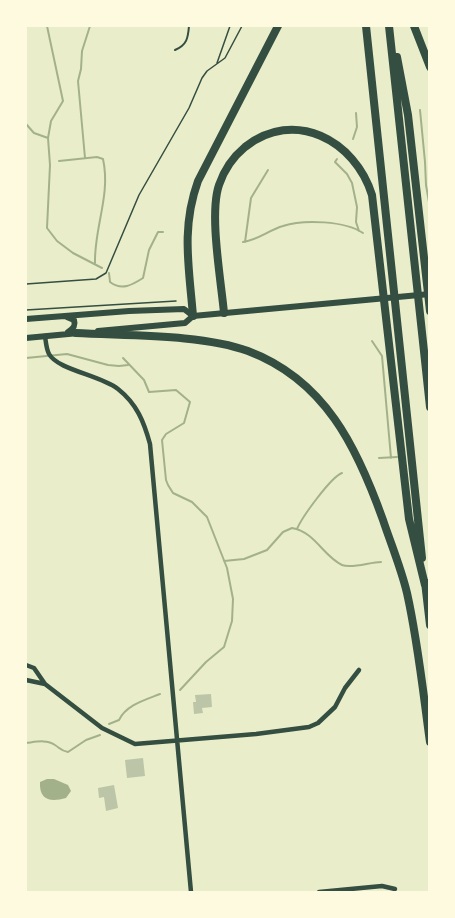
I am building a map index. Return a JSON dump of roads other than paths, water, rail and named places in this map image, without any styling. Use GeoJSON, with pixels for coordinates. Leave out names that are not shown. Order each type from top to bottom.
{"type":"FeatureCollection","features":[{"type":"Feature","properties":{"kind":"highway"},"geometry":{"type":"LineString","coordinates":[[193,316],[187,237],[191,201],[202,171],[278,26]]}},
{"type":"Feature","properties":{"kind":"highway"},"geometry":{"type":"LineString","coordinates":[[366,26],[429,625]]}},
{"type":"Feature","properties":{"kind":"highway"},"geometry":{"type":"LineString","coordinates":[[390,26],[408,115],[429,311]]}},
{"type":"Feature","properties":{"kind":"highway"},"geometry":{"type":"LineString","coordinates":[[390,26],[429,407]]}},
{"type":"Feature","properties":{"kind":"highway"},"geometry":{"type":"LineString","coordinates":[[414,26],[429,67]]}},
{"type":"Feature","properties":{"kind":"highway"},"geometry":{"type":"LineString","coordinates":[[224,313],[215,207],[219,184],[228,166],[255,140],[280,132],[307,132],[320,135],[336,144],[356,163],[372,195],[409,519],[425,585]]}},
{"type":"Feature","properties":{"kind":"highway"},"geometry":{"type":"LineString","coordinates":[[76,333],[192,340],[248,351],[280,366],[325,405],[339,423],[358,457],[401,572],[417,644],[429,742]]}},
{"type":"Feature","properties":{"kind":"main road"},"geometry":{"type":"LineString","coordinates":[[26,338],[185,323],[193,316],[429,294]]}},
{"type":"Feature","properties":{"kind":"main road"},"geometry":{"type":"LineString","coordinates":[[26,319],[184,309],[193,316]]}},
{"type":"Feature","properties":{"kind":"main road"},"geometry":{"type":"LineString","coordinates":[[63,316],[74,320],[75,324],[74,328],[65,334]]}},
{"type":"Feature","properties":{"kind":"street"},"geometry":{"type":"LineString","coordinates":[[45,336],[47,348],[54,360],[66,367],[92,375],[120,390],[135,407],[146,429],[153,466],[191,892]]}},
{"type":"Feature","properties":{"kind":"street"},"geometry":{"type":"LineString","coordinates":[[26,665],[34,668],[45,684],[102,728],[135,744],[177,742],[309,727],[318,723],[335,707],[345,688],[359,670]]}},
{"type":"Feature","properties":{"kind":"street"},"geometry":{"type":"LineString","coordinates":[[26,680],[45,684]]}},
{"type":"Feature","properties":{"kind":"street"},"geometry":{"type":"LineString","coordinates":[[319,892],[382,886],[395,889]]}},
{"type":"Feature","properties":{"kind":"lane"},"geometry":{"type":"LineString","coordinates":[[175,50],[187,42],[189,26]]}},
{"type":"Feature","properties":{"kind":"waterway"},"geometry":{"type":"LineString","coordinates":[[47,26],[63,101],[51,121],[48,138],[50,165],[47,228],[57,241],[73,253],[102,268]]}},
{"type":"Feature","properties":{"kind":"waterway"},"geometry":{"type":"LineString","coordinates":[[85,158],[78,81],[82,51],[90,26]]}},
{"type":"Feature","properties":{"kind":"waterway"},"geometry":{"type":"LineString","coordinates":[[420,110],[430,208]]}},
{"type":"Feature","properties":{"kind":"waterway"},"geometry":{"type":"LineString","coordinates":[[353,139],[357,127],[356,113]]}},
{"type":"Feature","properties":{"kind":"waterway"},"geometry":{"type":"LineString","coordinates":[[26,124],[34,133],[48,138]]}},
{"type":"Feature","properties":{"kind":"waterway"},"geometry":{"type":"LineString","coordinates":[[59,161],[97,157],[103,159],[105,186],[95,263]]}},
{"type":"Feature","properties":{"kind":"waterway"},"geometry":{"type":"LineString","coordinates":[[337,159],[335,162],[352,183],[359,231]]}},
{"type":"Feature","properties":{"kind":"waterway"},"geometry":{"type":"LineString","coordinates":[[245,242],[251,198],[268,170]]}},
{"type":"Feature","properties":{"kind":"waterway"},"geometry":{"type":"LineString","coordinates":[[243,242],[283,226],[302,222],[324,222],[346,226],[363,233]]}},
{"type":"Feature","properties":{"kind":"waterway"},"geometry":{"type":"LineString","coordinates":[[109,273],[110,282],[123,287],[143,278],[149,250],[158,232],[163,232]]}},
{"type":"Feature","properties":{"kind":"waterway"},"geometry":{"type":"LineString","coordinates":[[372,341],[382,356],[391,458]]}},
{"type":"Feature","properties":{"kind":"waterway"},"geometry":{"type":"LineString","coordinates":[[26,358],[67,354],[108,365],[128,365]]}},
{"type":"Feature","properties":{"kind":"waterway"},"geometry":{"type":"LineString","coordinates":[[123,358],[144,380],[149,392],[176,390],[190,402],[184,423],[166,434],[162,440],[166,480],[173,493],[192,502],[207,517],[227,568],[233,599],[232,621],[224,647],[206,662],[180,690]]}},
{"type":"Feature","properties":{"kind":"waterway"},"geometry":{"type":"LineString","coordinates":[[379,458],[397,457]]}},
{"type":"Feature","properties":{"kind":"waterway"},"geometry":{"type":"LineString","coordinates":[[297,529],[317,498],[342,473]]}},
{"type":"Feature","properties":{"kind":"waterway"},"geometry":{"type":"LineString","coordinates":[[224,561],[244,559],[267,550],[283,532],[292,528],[307,534],[329,556],[342,565],[381,562]]}},
{"type":"Feature","properties":{"kind":"waterway"},"geometry":{"type":"LineString","coordinates":[[109,724],[119,720],[131,707],[160,694]]}},
{"type":"Feature","properties":{"kind":"waterway"},"geometry":{"type":"LineString","coordinates":[[26,743],[48,742],[68,752],[86,740],[100,735]]}}]}
